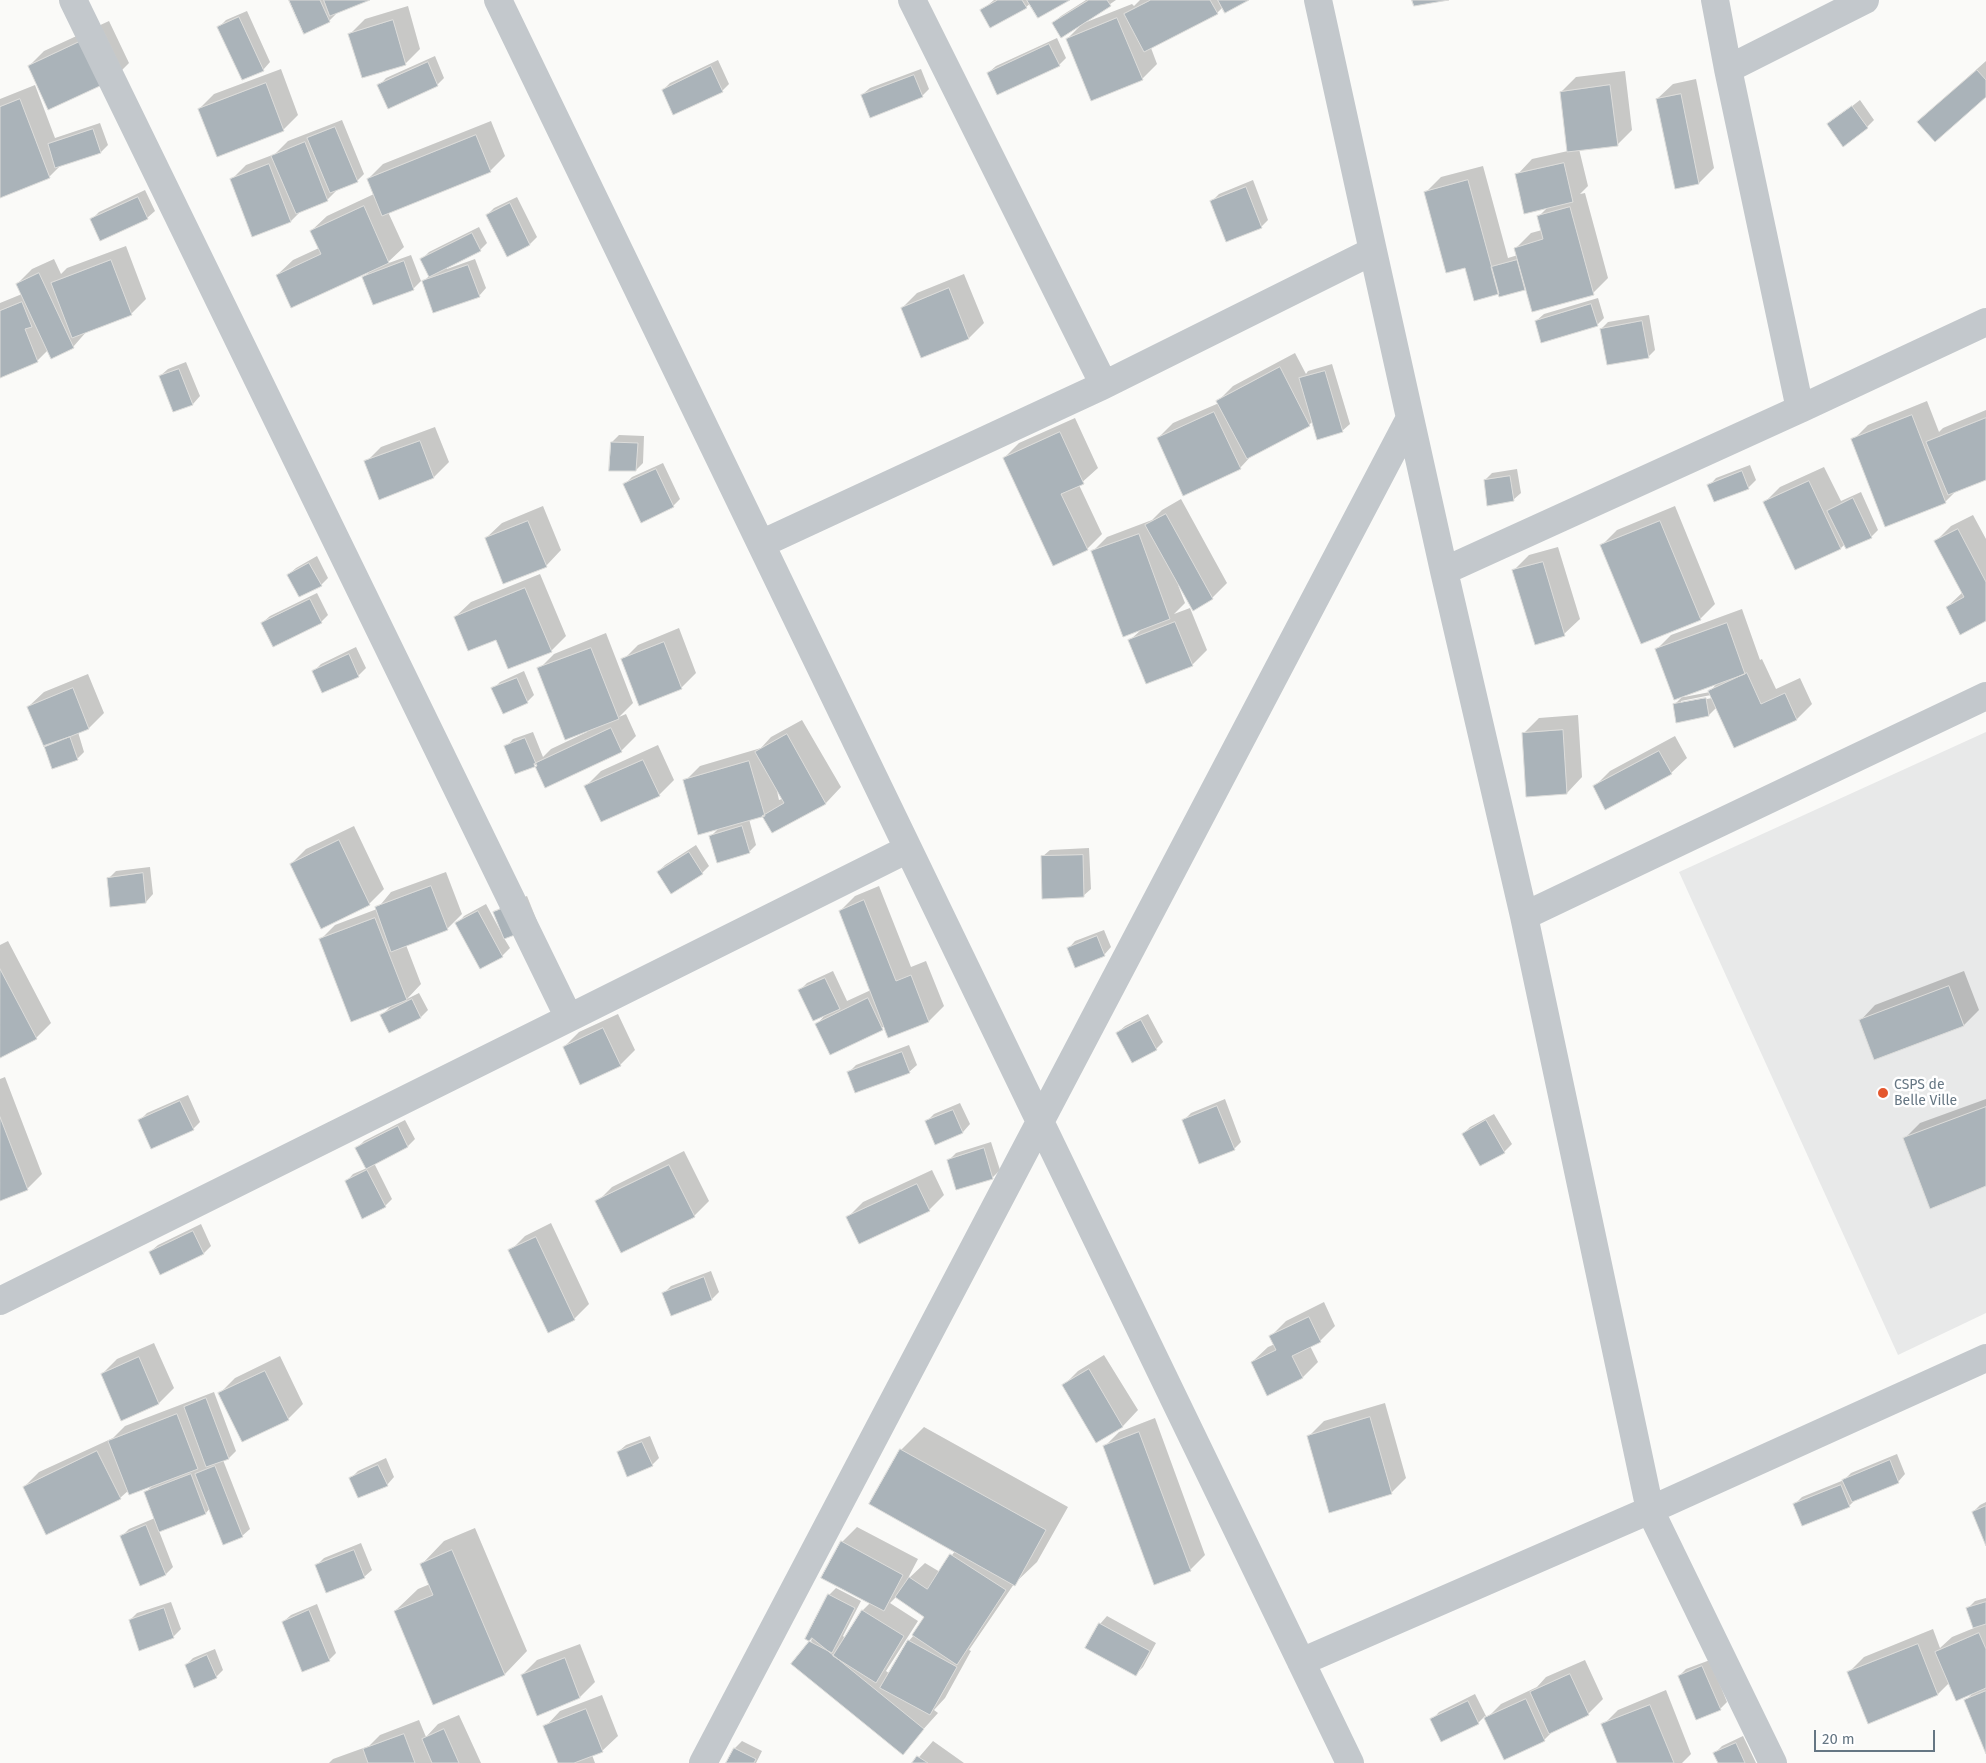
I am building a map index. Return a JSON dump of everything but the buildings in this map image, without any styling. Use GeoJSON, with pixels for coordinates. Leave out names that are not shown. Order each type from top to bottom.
{"type":"FeatureCollection","features":[{"type":"Feature","properties":{"kind":"street"},"geometry":{"type":"LineString","coordinates":[[73,0],[569,1018]]}},
{"type":"Feature","properties":{"kind":"street"},"geometry":{"type":"LineString","coordinates":[[498,0],[1350,1763]]}},
{"type":"Feature","properties":{"kind":"street"},"geometry":{"type":"LineString","coordinates":[[912,0],[1104,385]]}},
{"type":"Feature","properties":{"kind":"street"},"geometry":{"type":"LineString","coordinates":[[1318,0],[1444,571],[1524,916],[1650,1510],[1773,1763]]}},
{"type":"Feature","properties":{"kind":"street"},"geometry":{"type":"LineString","coordinates":[[1715,0],[1800,409]]}},
{"type":"Feature","properties":{"kind":"street"},"geometry":{"type":"LineString","coordinates":[[1728,69],[1865,0]]}},
{"type":"Feature","properties":{"kind":"street"},"geometry":{"type":"LineString","coordinates":[[761,544],[1104,385],[1373,251]]}},
{"type":"Feature","properties":{"kind":"street"},"geometry":{"type":"LineString","coordinates":[[1444,571],[1986,322]]}},
{"type":"Feature","properties":{"kind":"street"},"geometry":{"type":"LineString","coordinates":[[703,1763],[1410,418]]}},
{"type":"Feature","properties":{"kind":"street"},"geometry":{"type":"LineString","coordinates":[[1524,916],[1986,696]]}},
{"type":"Feature","properties":{"kind":"street"},"geometry":{"type":"LineString","coordinates":[[0,1301],[908,849]]}},
{"type":"Feature","properties":{"kind":"street"},"geometry":{"type":"LineString","coordinates":[[1301,1662],[1650,1510],[1986,1358]]}},
{"type":"Feature","properties":{"kind":"shaded area","name":"CSPS de Belle Ville"},"geometry":{"type":"Polygon","coordinates":[[[1986,732],[1986,1313],[1898,1355],[1679,872],[1986,732]]]}},
{"type":"Feature","properties":{"kind":"place","name":"CSPS de Belle Ville"},"geometry":{"type":"Point","coordinates":[1883,1093]}}]}
